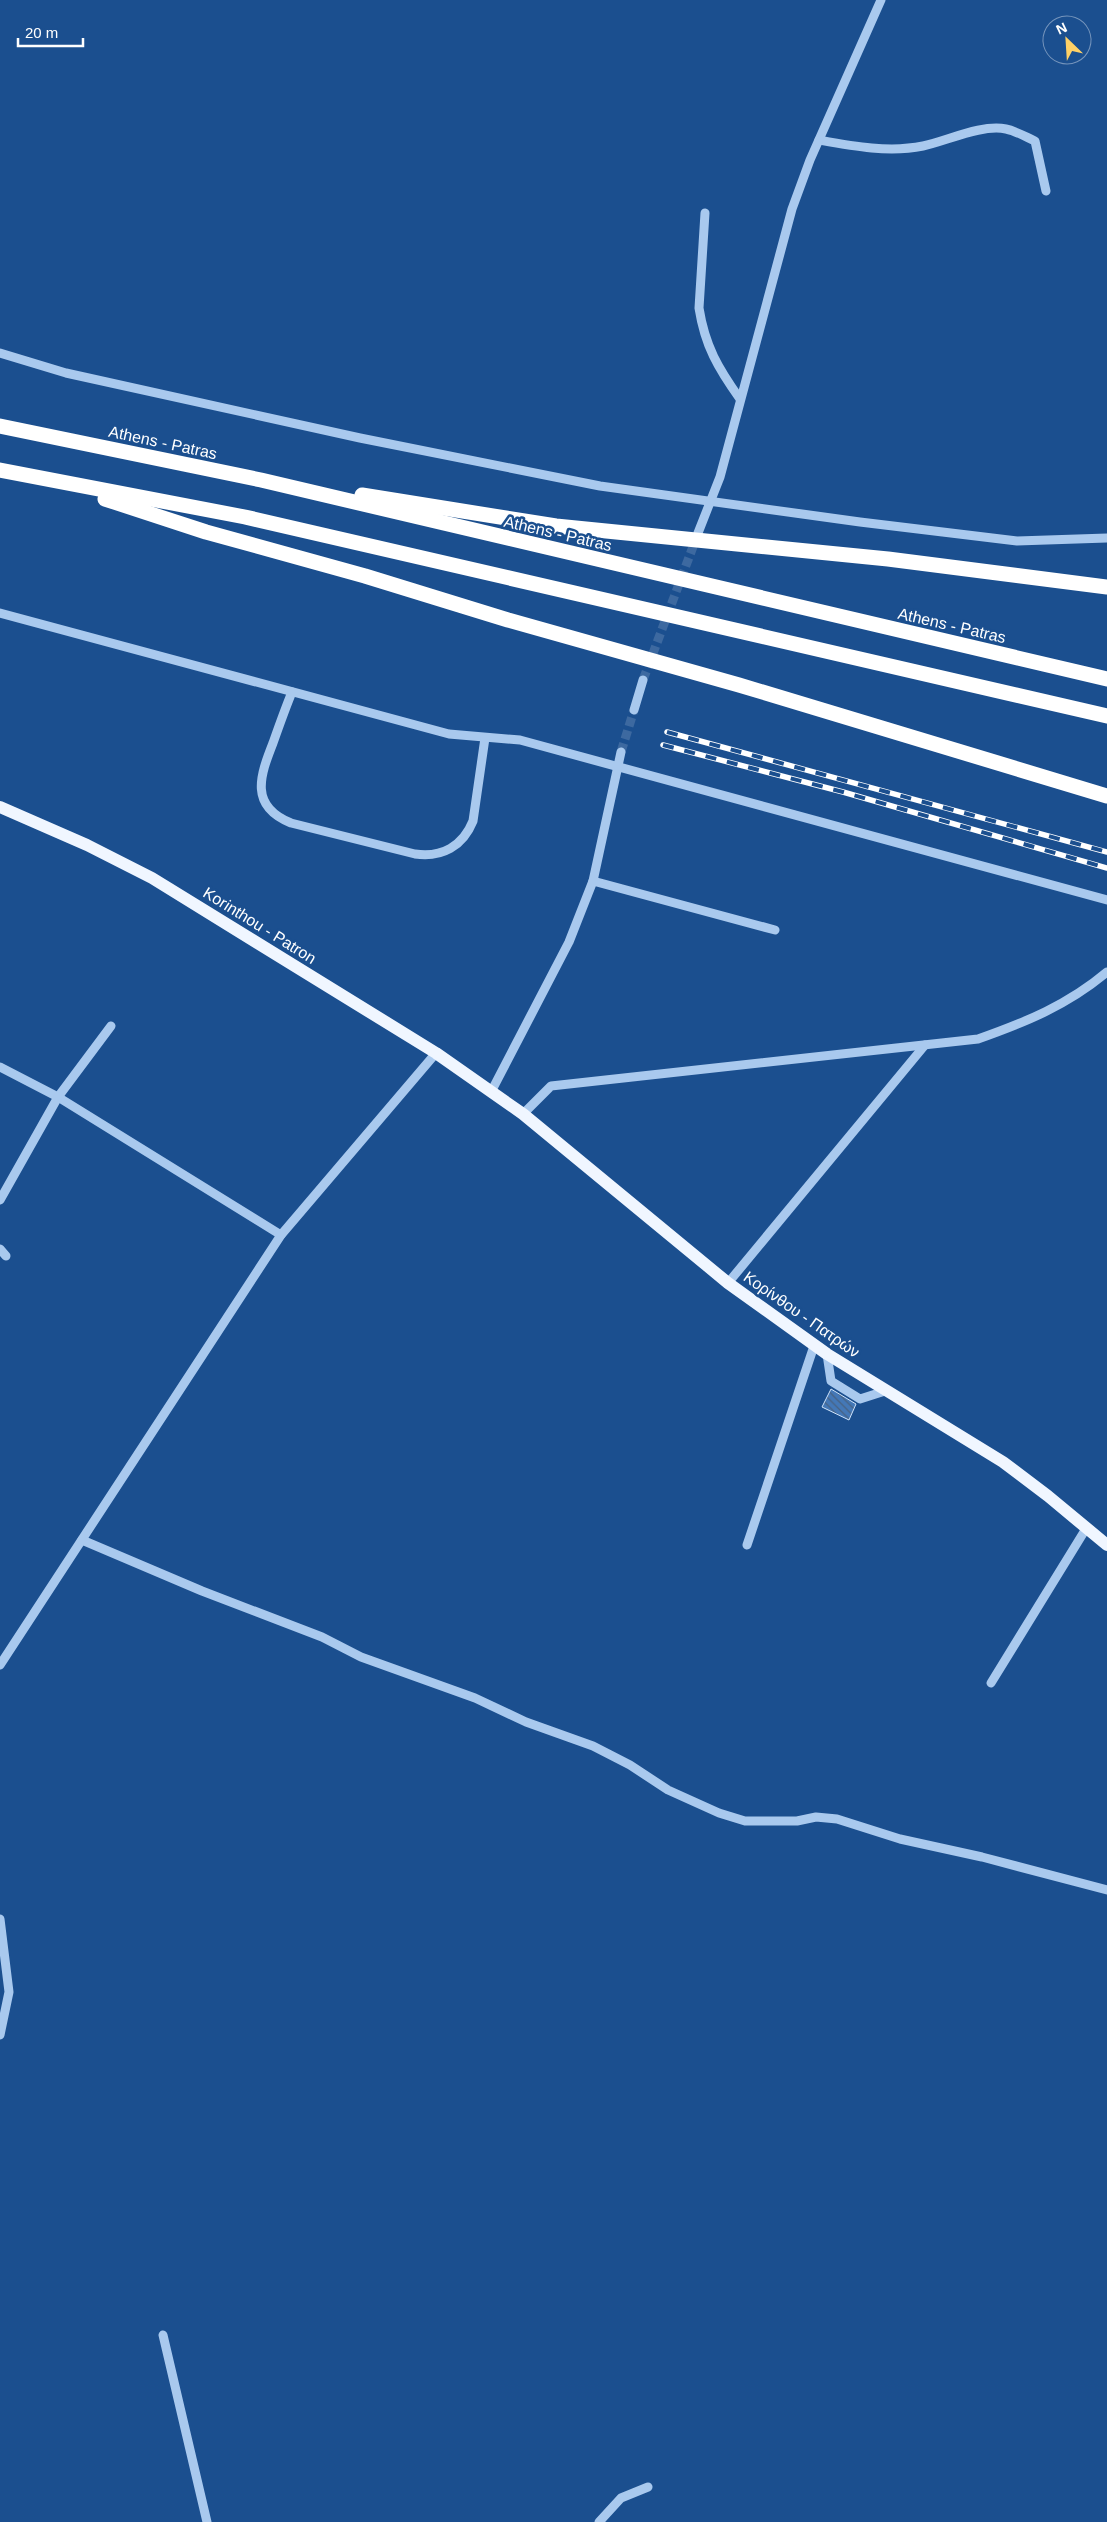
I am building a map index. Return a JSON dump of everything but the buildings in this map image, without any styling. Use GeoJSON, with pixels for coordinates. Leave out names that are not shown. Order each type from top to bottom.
{"type":"FeatureCollection","features":[{"type":"Feature","properties":{"kind":"highway","name":"Athens - Patras"},"geometry":{"type":"LineString","coordinates":[[0,426],[261,480],[1107,678]]}},
{"type":"Feature","properties":{"kind":"highway"},"geometry":{"type":"LineString","coordinates":[[0,470],[245,517],[1107,716]]}},
{"type":"Feature","properties":{"kind":"highway"},"geometry":{"type":"LineString","coordinates":[[49,480],[206,532],[739,685],[1107,796]]}},
{"type":"Feature","properties":{"kind":"highway"},"geometry":{"type":"LineString","coordinates":[[261,480],[556,526],[888,559],[1107,587]]}},
{"type":"Feature","properties":{"kind":"main road","name":"Korinthou - Patron"},"geometry":{"type":"LineString","coordinates":[[0,807],[96,849],[152,878],[436,1053],[491,1092]]}},
{"type":"Feature","properties":{"kind":"main road","name":"Κορίνθου - Πατρών"},"geometry":{"type":"LineString","coordinates":[[491,1092],[523,1114],[728,1282],[814,1346],[1004,1462],[1107,1545]]}},
{"type":"Feature","properties":{"kind":"street"},"geometry":{"type":"LineString","coordinates":[[698,533],[722,469],[789,218],[819,140],[881,0]]}},
{"type":"Feature","properties":{"kind":"street"},"geometry":{"type":"LineString","coordinates":[[819,140],[848,146],[895,149],[922,146],[978,131],[1005,129],[1035,140],[1046,192]]}},
{"type":"Feature","properties":{"kind":"street"},"geometry":{"type":"LineString","coordinates":[[705,213],[699,308],[708,345],[718,369],[740,399]]}},
{"type":"Feature","properties":{"kind":"street"},"geometry":{"type":"LineString","coordinates":[[0,353],[66,373],[360,438],[543,473],[600,486],[1017,541],[1107,538]]}},
{"type":"Feature","properties":{"kind":"street"},"geometry":{"type":"LineString","coordinates":[[0,613],[449,734],[520,740],[1107,900]]}},
{"type":"Feature","properties":{"kind":"street"},"geometry":{"type":"LineString","coordinates":[[634,710],[643,680]]}},
{"type":"Feature","properties":{"kind":"street"},"geometry":{"type":"LineString","coordinates":[[292,692],[260,780],[266,805],[280,819],[291,823],[415,854],[428,856],[440,854],[456,845],[469,832],[473,821],[485,738]]}},
{"type":"Feature","properties":{"kind":"street"},"geometry":{"type":"LineString","coordinates":[[491,1092],[569,942],[593,881],[621,752]]}},
{"type":"Feature","properties":{"kind":"street"},"geometry":{"type":"LineString","coordinates":[[593,881],[775,930]]}},
{"type":"Feature","properties":{"kind":"street"},"geometry":{"type":"LineString","coordinates":[[523,1114],[551,1086],[978,1039],[1011,1027],[1083,992],[1107,972]]}},
{"type":"Feature","properties":{"kind":"street"},"geometry":{"type":"LineString","coordinates":[[0,1200],[58,1097],[111,1026]]}},
{"type":"Feature","properties":{"kind":"street"},"geometry":{"type":"LineString","coordinates":[[728,1282],[925,1045]]}},
{"type":"Feature","properties":{"kind":"street"},"geometry":{"type":"LineString","coordinates":[[0,1665],[281,1235],[436,1053]]}},
{"type":"Feature","properties":{"kind":"street"},"geometry":{"type":"LineString","coordinates":[[0,1067],[58,1097],[281,1235]]}},
{"type":"Feature","properties":{"kind":"street"},"geometry":{"type":"LineString","coordinates":[[747,1545],[814,1346]]}},
{"type":"Feature","properties":{"kind":"street"},"geometry":{"type":"LineString","coordinates":[[827,1354],[831,1381],[860,1400],[885,1391]]}},
{"type":"Feature","properties":{"kind":"street"},"geometry":{"type":"LineString","coordinates":[[991,1683],[1087,1527]]}},
{"type":"Feature","properties":{"kind":"street"},"geometry":{"type":"LineString","coordinates":[[82,1540],[202,1591],[322,1637],[361,1657],[475,1698],[526,1722],[593,1746],[630,1765],[668,1790],[719,1814],[745,1821],[797,1821],[816,1817],[838,1819],[900,1839],[982,1857],[1107,1890]]}},
{"type":"Feature","properties":{"kind":"street"},"geometry":{"type":"LineString","coordinates":[[0,1919],[10,1992],[0,2034]]}},
{"type":"Feature","properties":{"kind":"street"},"geometry":{"type":"LineString","coordinates":[[163,2335],[207,2522]]}},
{"type":"Feature","properties":{"kind":"street"},"geometry":{"type":"LineString","coordinates":[[598,2522],[621,2498],[648,2488]]}},
{"type":"Feature","properties":{"kind":"tunnel"},"geometry":{"type":"LineString","coordinates":[[643,680],[697,536]]}},
{"type":"Feature","properties":{"kind":"tunnel"},"geometry":{"type":"LineString","coordinates":[[621,752],[634,710]]}},
{"type":"Feature","properties":{"kind":"railway"},"geometry":{"type":"LineString","coordinates":[[667,732],[1107,852]]}},
{"type":"Feature","properties":{"kind":"railway"},"geometry":{"type":"LineString","coordinates":[[663,745],[843,792],[1107,868]]}}]}
